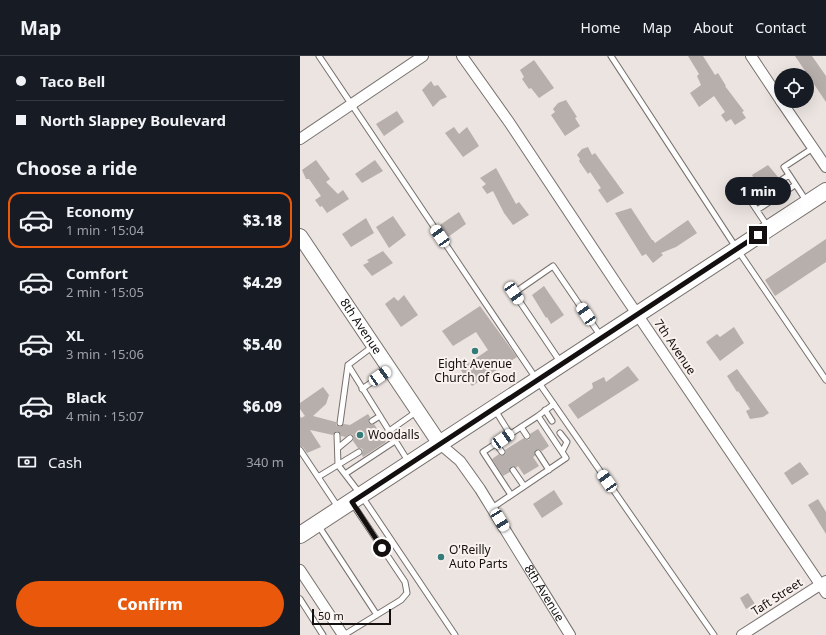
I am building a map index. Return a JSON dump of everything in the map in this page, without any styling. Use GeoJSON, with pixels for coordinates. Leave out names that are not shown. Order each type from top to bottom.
{"type":"FeatureCollection","features":[{"type":"Feature","properties":{"kind":"main road"},"geometry":{"type":"LineString","coordinates":[[300,535],[826,191]]}},
{"type":"Feature","properties":{"kind":"street"},"geometry":{"type":"LineString","coordinates":[[300,139],[423,56]]}},
{"type":"Feature","properties":{"kind":"street","name":"7th Avenue"},"geometry":{"type":"LineString","coordinates":[[462,56],[509,122],[824,586]]}},
{"type":"Feature","properties":{"kind":"street"},"geometry":{"type":"LineString","coordinates":[[751,56],[774,90]]}},
{"type":"Feature","properties":{"kind":"street"},"geometry":{"type":"LineString","coordinates":[[786,108],[826,167]]}},
{"type":"Feature","properties":{"kind":"street","name":"8th Avenue"},"geometry":{"type":"LineString","coordinates":[[300,236],[440,444],[460,461],[492,508],[570,635]]}},
{"type":"Feature","properties":{"kind":"street"},"geometry":{"type":"LineString","coordinates":[[300,570],[344,635]]}},
{"type":"Feature","properties":{"kind":"street","name":"Taft Street"},"geometry":{"type":"LineString","coordinates":[[742,635],[824,586]]}},
{"type":"Feature","properties":{"kind":"lane"},"geometry":{"type":"LineString","coordinates":[[319,56],[537,380],[714,635]]}},
{"type":"Feature","properties":{"kind":"lane"},"geometry":{"type":"LineString","coordinates":[[611,56],[737,249],[826,380]]}},
{"type":"Feature","properties":{"kind":"lane"},"geometry":{"type":"LineString","coordinates":[[807,203],[784,167],[813,148]]}},
{"type":"Feature","properties":{"kind":"lane"},"geometry":{"type":"LineString","coordinates":[[780,181],[789,175]]}},
{"type":"Feature","properties":{"kind":"lane"},"geometry":{"type":"LineString","coordinates":[[757,210],[796,184]]}},
{"type":"Feature","properties":{"kind":"lane"},"geometry":{"type":"LineString","coordinates":[[742,188],[769,228]]}},
{"type":"Feature","properties":{"kind":"lane"},"geometry":{"type":"LineString","coordinates":[[751,200],[762,193]]}},
{"type":"Feature","properties":{"kind":"lane"},"geometry":{"type":"LineString","coordinates":[[562,364],[514,293],[553,266],[602,338]]}},
{"type":"Feature","properties":{"kind":"lane"},"geometry":{"type":"LineString","coordinates":[[340,423],[348,365],[374,346]]}},
{"type":"Feature","properties":{"kind":"lane"},"geometry":{"type":"LineString","coordinates":[[348,365],[409,464]]}},
{"type":"Feature","properties":{"kind":"lane"},"geometry":{"type":"LineString","coordinates":[[362,389],[389,370]]}},
{"type":"Feature","properties":{"kind":"lane"},"geometry":{"type":"LineString","coordinates":[[511,495],[483,452],[554,404]]}},
{"type":"Feature","properties":{"kind":"lane"},"geometry":{"type":"LineString","coordinates":[[494,408],[510,434]]}},
{"type":"Feature","properties":{"kind":"lane"},"geometry":{"type":"LineString","coordinates":[[546,410],[552,421]]}},
{"type":"Feature","properties":{"kind":"lane"},"geometry":{"type":"LineString","coordinates":[[382,436],[417,411]]}},
{"type":"Feature","properties":{"kind":"lane"},"geometry":{"type":"LineString","coordinates":[[372,421],[380,416]]}},
{"type":"Feature","properties":{"kind":"lane"},"geometry":{"type":"LineString","coordinates":[[492,508],[566,458],[538,416]]}},
{"type":"Feature","properties":{"kind":"lane"},"geometry":{"type":"LineString","coordinates":[[521,427],[527,436]]}},
{"type":"Feature","properties":{"kind":"lane"},"geometry":{"type":"LineString","coordinates":[[560,433],[566,442],[562,452]]}},
{"type":"Feature","properties":{"kind":"lane"},"geometry":{"type":"LineString","coordinates":[[337,435],[338,465],[345,474],[351,502],[406,582],[407,593],[401,600],[344,635]]}},
{"type":"Feature","properties":{"kind":"lane"},"geometry":{"type":"LineString","coordinates":[[338,448],[350,438]]}},
{"type":"Feature","properties":{"kind":"lane"},"geometry":{"type":"LineString","coordinates":[[345,474],[395,440]]}},
{"type":"Feature","properties":{"kind":"lane"},"geometry":{"type":"LineString","coordinates":[[496,444],[502,452]]}},
{"type":"Feature","properties":{"kind":"lane"},"geometry":{"type":"LineString","coordinates":[[300,450],[318,477],[351,502],[455,635]]}},
{"type":"Feature","properties":{"kind":"lane"},"geometry":{"type":"LineString","coordinates":[[318,477],[359,452]]}},
{"type":"Feature","properties":{"kind":"lane"},"geometry":{"type":"LineString","coordinates":[[538,453],[549,470]]}},
{"type":"Feature","properties":{"kind":"lane"},"geometry":{"type":"LineString","coordinates":[[513,470],[524,486]]}},
{"type":"Feature","properties":{"kind":"lane"},"geometry":{"type":"LineString","coordinates":[[317,524],[377,615]]}},
{"type":"Feature","properties":{"kind":"lane"},"geometry":{"type":"LineString","coordinates":[[300,599],[323,635]]}},
{"type":"Feature","properties":{"kind":"building"},"geometry":{"type":"Polygon","coordinates":[[[688,56],[703,56],[715,75],[718,73],[725,86],[744,111],[742,112],[746,118],[735,125],[731,119],[726,122],[721,115],[725,112],[714,96],[699,107],[690,93],[701,85],[697,76],[699,74],[688,56]]]}},
{"type":"Feature","properties":{"kind":"building"},"geometry":{"type":"Polygon","coordinates":[[[795,56],[812,56],[826,76],[826,102],[814,84],[814,68],[803,68],[795,56]]]}},
{"type":"Feature","properties":{"kind":"building"},"geometry":{"type":"Polygon","coordinates":[[[534,60],[554,88],[539,98],[531,88],[529,89],[522,79],[524,77],[520,70],[534,60]]]}},
{"type":"Feature","properties":{"kind":"building"},"geometry":{"type":"Polygon","coordinates":[[[431,81],[434,86],[438,85],[447,97],[440,100],[433,107],[422,90],[431,81]]]}},
{"type":"Feature","properties":{"kind":"building"},"geometry":{"type":"Polygon","coordinates":[[[566,100],[577,117],[575,118],[580,126],[565,136],[551,115],[555,112],[553,109],[558,103],[566,100]]]}},
{"type":"Feature","properties":{"kind":"building"},"geometry":{"type":"Polygon","coordinates":[[[397,111],[404,122],[384,136],[376,124],[397,111]]]}},
{"type":"Feature","properties":{"kind":"building"},"geometry":{"type":"Polygon","coordinates":[[[454,127],[459,134],[467,127],[479,146],[463,157],[445,133],[454,127]]]}},
{"type":"Feature","properties":{"kind":"building"},"geometry":{"type":"Polygon","coordinates":[[[588,147],[592,155],[595,153],[624,193],[607,203],[598,190],[601,188],[590,172],[588,174],[579,161],[580,159],[577,155],[582,149],[588,147]]]}},
{"type":"Feature","properties":{"kind":"building"},"geometry":{"type":"Polygon","coordinates":[[[316,160],[330,179],[326,182],[338,194],[343,190],[349,199],[327,213],[315,200],[321,196],[309,179],[306,179],[302,170],[316,160]]]}},
{"type":"Feature","properties":{"kind":"building"},"geometry":{"type":"Polygon","coordinates":[[[375,160],[383,171],[362,183],[355,174],[375,160]]]}},
{"type":"Feature","properties":{"kind":"building"},"geometry":{"type":"Polygon","coordinates":[[[768,165],[778,177],[776,181],[777,184],[782,184],[785,187],[766,199],[764,196],[766,191],[763,189],[760,190],[752,175],[768,165]]]}},
{"type":"Feature","properties":{"kind":"building"},"geometry":{"type":"Polygon","coordinates":[[[496,168],[516,204],[519,202],[529,215],[513,225],[504,213],[493,191],[487,194],[482,187],[486,184],[480,178],[496,168]]]}},
{"type":"Feature","properties":{"kind":"building"},"geometry":{"type":"Polygon","coordinates":[[[631,208],[655,243],[688,220],[697,233],[676,247],[661,253],[663,255],[653,263],[646,254],[642,256],[615,213],[631,208]]]}},
{"type":"Feature","properties":{"kind":"building"},"geometry":{"type":"Polygon","coordinates":[[[459,212],[466,224],[448,237],[440,225],[459,212]]]}},
{"type":"Feature","properties":{"kind":"building"},"geometry":{"type":"Polygon","coordinates":[[[393,216],[406,235],[389,248],[376,227],[393,216]]]}},
{"type":"Feature","properties":{"kind":"building"},"geometry":{"type":"Polygon","coordinates":[[[366,218],[374,233],[351,247],[342,234],[366,218]]]}},
{"type":"Feature","properties":{"kind":"building"},"geometry":{"type":"Polygon","coordinates":[[[826,239],[826,262],[775,296],[765,280],[826,239]]]}},
{"type":"Feature","properties":{"kind":"building"},"geometry":{"type":"Polygon","coordinates":[[[383,251],[393,263],[372,276],[363,265],[369,262],[367,260],[383,251]]]}},
{"type":"Feature","properties":{"kind":"building"},"geometry":{"type":"Polygon","coordinates":[[[544,286],[564,315],[551,324],[532,295],[544,286]]]}},
{"type":"Feature","properties":{"kind":"building"},"geometry":{"type":"Polygon","coordinates":[[[404,295],[418,315],[401,327],[385,304],[394,297],[398,301],[404,295]]]}},
{"type":"Feature","properties":{"kind":"building"},"geometry":{"type":"Polygon","coordinates":[[[480,306],[517,357],[472,386],[460,369],[488,350],[476,332],[453,346],[442,331],[480,306]]]}},
{"type":"Feature","properties":{"kind":"building"},"geometry":{"type":"Polygon","coordinates":[[[734,327],[744,343],[720,361],[706,342],[717,334],[720,337],[734,327]]]}},
{"type":"Feature","properties":{"kind":"building"},"geometry":{"type":"Polygon","coordinates":[[[628,366],[639,380],[578,419],[568,405],[593,388],[592,383],[604,377],[606,382],[628,366]]]}},
{"type":"Feature","properties":{"kind":"building"},"geometry":{"type":"Polygon","coordinates":[[[737,369],[769,413],[763,417],[750,419],[746,411],[750,409],[727,376],[737,369]]]}},
{"type":"Feature","properties":{"kind":"building"},"geometry":{"type":"Polygon","coordinates":[[[323,387],[329,395],[326,404],[313,416],[336,422],[336,425],[340,427],[344,424],[350,425],[368,414],[370,417],[368,421],[369,423],[372,425],[374,424],[380,433],[378,435],[379,438],[381,440],[384,439],[386,442],[363,457],[363,450],[358,448],[353,441],[354,438],[352,434],[345,437],[341,436],[337,431],[333,435],[310,430],[321,447],[307,453],[303,447],[300,446],[300,416],[301,418],[305,416],[300,409],[300,403],[323,387]]]}},
{"type":"Feature","properties":{"kind":"building"},"geometry":{"type":"Polygon","coordinates":[[[538,429],[549,446],[542,451],[538,449],[535,451],[535,456],[533,457],[539,466],[524,475],[518,466],[516,468],[512,466],[510,468],[510,472],[503,476],[492,459],[499,454],[501,456],[504,455],[506,453],[505,450],[524,438],[529,440],[531,437],[530,434],[538,429]]]}},
{"type":"Feature","properties":{"kind":"building"},"geometry":{"type":"Polygon","coordinates":[[[800,462],[809,474],[792,485],[784,473],[800,462]]]}},
{"type":"Feature","properties":{"kind":"building"},"geometry":{"type":"Polygon","coordinates":[[[554,490],[563,504],[542,518],[533,504],[554,490]]]}},
{"type":"Feature","properties":{"kind":"building"},"geometry":{"type":"Polygon","coordinates":[[[818,499],[826,512],[826,534],[808,505],[818,499]]]}},
{"type":"Feature","properties":{"kind":"building"},"geometry":{"type":"Polygon","coordinates":[[[748,593],[755,604],[746,609],[740,598],[748,593]]]}},
{"type":"Feature","properties":{"kind":"place","name":"Eight Avenue Church of God"},"geometry":{"type":"Point","coordinates":[475,351]}},
{"type":"Feature","properties":{"kind":"place","name":"Woodalls"},"geometry":{"type":"Point","coordinates":[360,435]}},
{"type":"Feature","properties":{"kind":"place","name":"O'Reilly Auto Parts"},"geometry":{"type":"Point","coordinates":[441,557]}},
{"type":"Feature","properties":{"kind":"route"},"geometry":{"type":"LineString","coordinates":[[382,548],[352,502],[758,235]]}}]}
